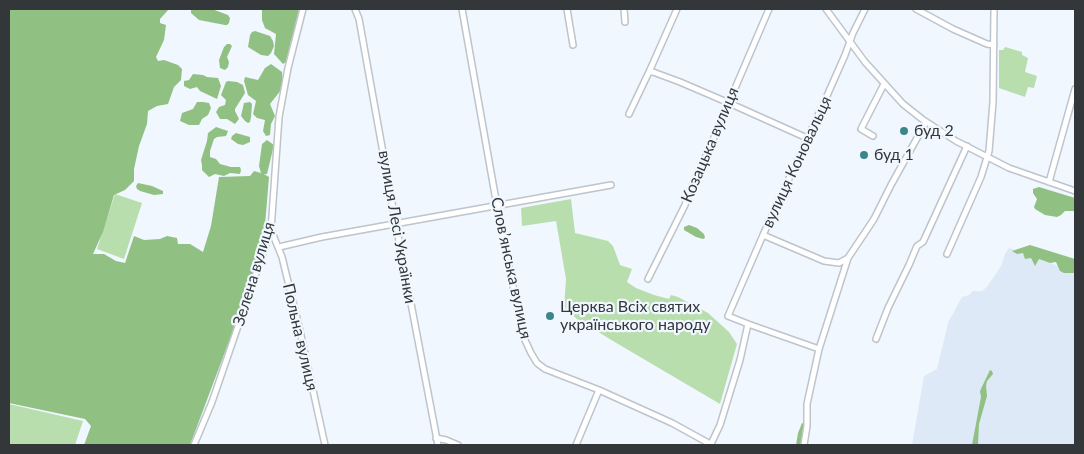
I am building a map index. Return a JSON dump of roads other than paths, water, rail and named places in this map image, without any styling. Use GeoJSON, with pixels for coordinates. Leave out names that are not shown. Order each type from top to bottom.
{"type":"FeatureCollection","features":[{"type":"Feature","properties":{"kind":"street","name":"Зелена вулиця"},"geometry":{"type":"LineString","coordinates":[[194,445],[212,402],[271,230],[279,117],[288,68],[303,9]]}},
{"type":"Feature","properties":{"kind":"street","name":"вулиця Лесі Українки"},"geometry":{"type":"LineString","coordinates":[[355,9],[359,19],[438,445]]}},
{"type":"Feature","properties":{"kind":"street","name":"Словʼянська вулиця"},"geometry":{"type":"LineString","coordinates":[[462,9],[497,206],[524,338],[531,353],[537,363],[545,369],[599,390],[672,423],[711,445]]}},
{"type":"Feature","properties":{"kind":"street"},"geometry":{"type":"LineString","coordinates":[[567,9],[573,45]]}},
{"type":"Feature","properties":{"kind":"street"},"geometry":{"type":"LineString","coordinates":[[624,9],[625,22]]}},
{"type":"Feature","properties":{"kind":"street"},"geometry":{"type":"LineString","coordinates":[[629,114],[677,9]]}},
{"type":"Feature","properties":{"kind":"street","name":"Козацька вулиця"},"geometry":{"type":"LineString","coordinates":[[648,279],[685,205],[769,9]]}},
{"type":"Feature","properties":{"kind":"street"},"geometry":{"type":"LineString","coordinates":[[826,9],[865,62],[884,84],[902,104],[926,122],[1009,168],[1075,191]]}},
{"type":"Feature","properties":{"kind":"street","name":"вулиця Коновальця"},"geometry":{"type":"LineString","coordinates":[[748,324],[728,316],[865,9]]}},
{"type":"Feature","properties":{"kind":"street"},"geometry":{"type":"LineString","coordinates":[[916,9],[953,29],[987,44],[994,45]]}},
{"type":"Feature","properties":{"kind":"street"},"geometry":{"type":"LineString","coordinates":[[948,254],[981,177],[989,151],[988,144],[993,102],[994,9]]}},
{"type":"Feature","properties":{"kind":"street"},"geometry":{"type":"LineString","coordinates":[[649,72],[680,82],[807,138]]}},
{"type":"Feature","properties":{"kind":"street"},"geometry":{"type":"LineString","coordinates":[[873,136],[861,129],[884,84]]}},
{"type":"Feature","properties":{"kind":"street"},"geometry":{"type":"LineString","coordinates":[[1049,182],[1074,89]]}},
{"type":"Feature","properties":{"kind":"street"},"geometry":{"type":"LineString","coordinates":[[804,445],[807,426],[807,404],[819,349],[848,258],[874,219],[926,122]]}},
{"type":"Feature","properties":{"kind":"street"},"geometry":{"type":"LineString","coordinates":[[876,339],[888,308],[917,246],[923,242],[967,146]]}},
{"type":"Feature","properties":{"kind":"street"},"geometry":{"type":"LineString","coordinates":[[279,248],[322,237],[611,186]]}},
{"type":"Feature","properties":{"kind":"street","name":"Польна вулиця"},"geometry":{"type":"LineString","coordinates":[[271,230],[279,248],[300,331],[325,445]]}},
{"type":"Feature","properties":{"kind":"street"},"geometry":{"type":"LineString","coordinates":[[763,235],[824,261],[839,263],[848,258]]}},
{"type":"Feature","properties":{"kind":"street"},"geometry":{"type":"LineString","coordinates":[[711,445],[720,425],[740,360],[748,324],[819,349]]}},
{"type":"Feature","properties":{"kind":"street"},"geometry":{"type":"LineString","coordinates":[[576,445],[599,390]]}},
{"type":"Feature","properties":{"kind":"street"},"geometry":{"type":"LineString","coordinates":[[436,438],[458,445]]}},
{"type":"Feature","properties":{"kind":"place","name":"буд 2"},"geometry":{"type":"Point","coordinates":[904,131]}},
{"type":"Feature","properties":{"kind":"place","name":"буд 1"},"geometry":{"type":"Point","coordinates":[864,155]}},
{"type":"Feature","properties":{"kind":"place","name":"Церква Всіх святих українського народу"},"geometry":{"type":"Point","coordinates":[550,316]}}]}
